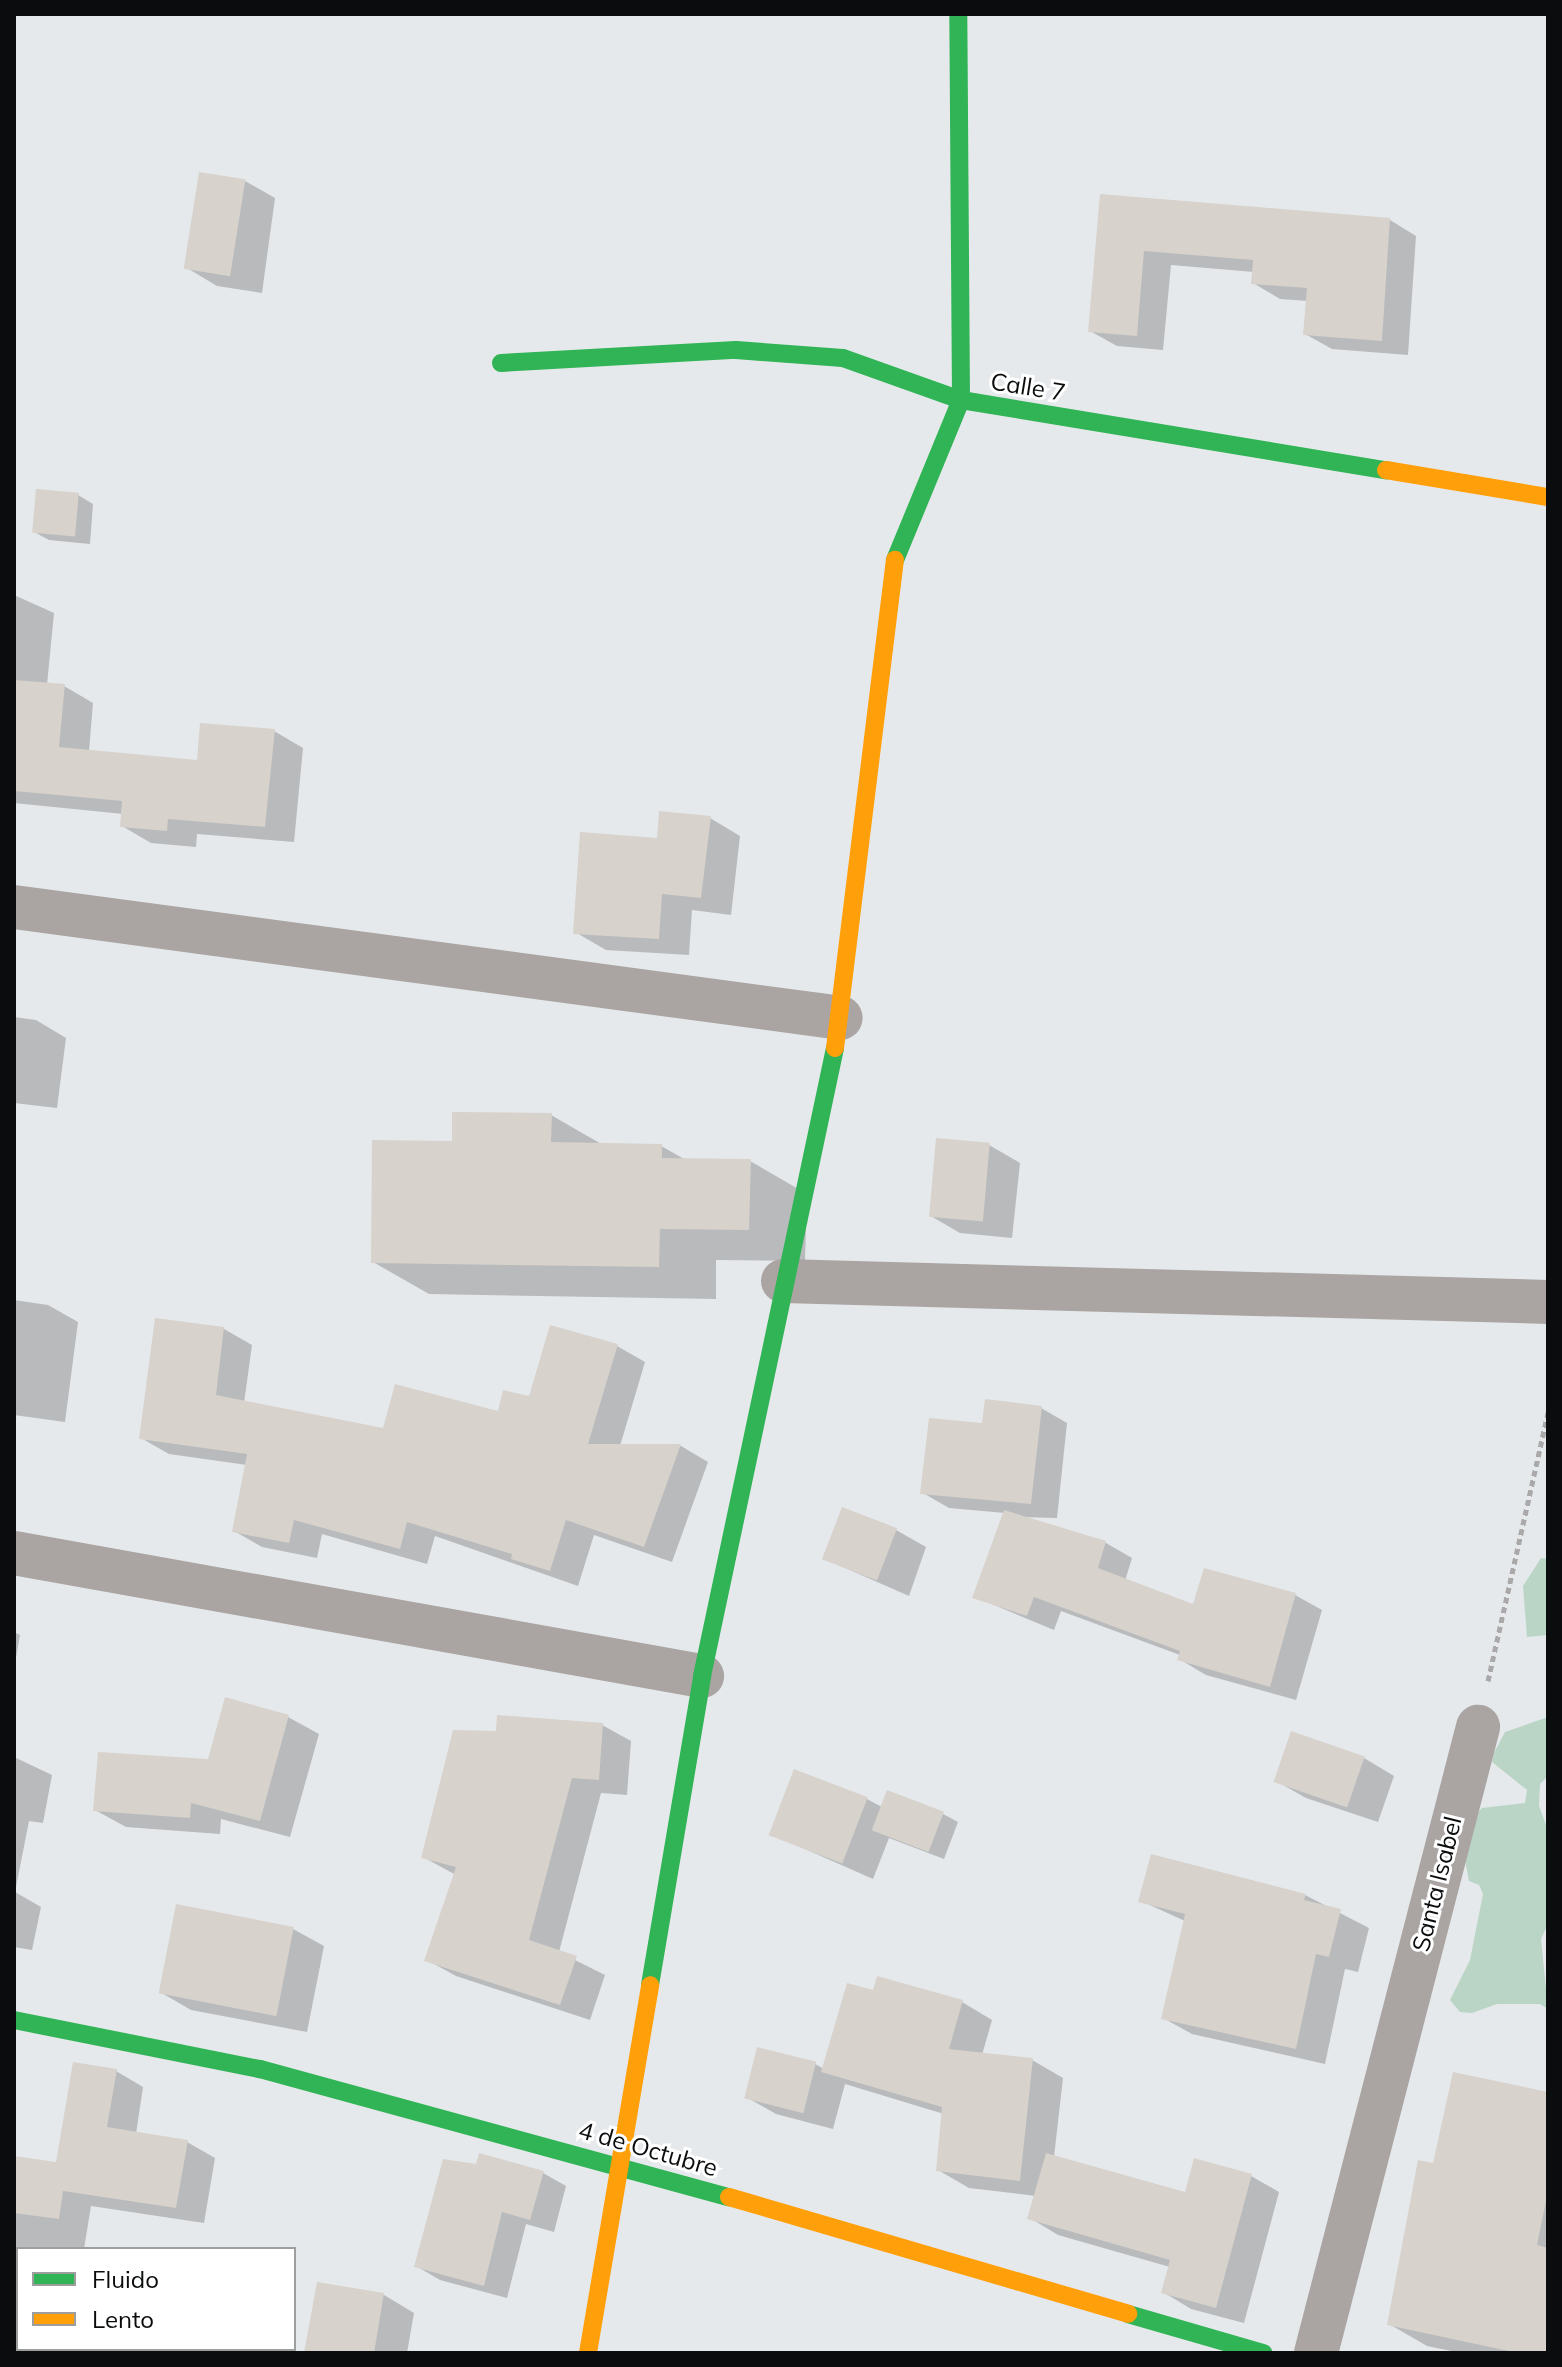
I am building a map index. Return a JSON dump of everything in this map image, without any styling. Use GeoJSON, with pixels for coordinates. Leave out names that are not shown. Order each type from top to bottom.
{"type":"FeatureCollection","features":[{"type":"Feature","properties":{"kind":"street"},"geometry":{"type":"LineString","coordinates":[[588,2353],[702,1676],[841,1018],[895,558],[961,400],[958,14]]}},
{"type":"Feature","properties":{"kind":"street","name":"Calle 7"},"geometry":{"type":"LineString","coordinates":[[501,363],[736,350],[843,358],[961,400],[1548,497]]}},
{"type":"Feature","properties":{"kind":"street"},"geometry":{"type":"LineString","coordinates":[[14,907],[841,1018]]}},
{"type":"Feature","properties":{"kind":"street"},"geometry":{"type":"LineString","coordinates":[[783,1281],[1548,1302]]}},
{"type":"Feature","properties":{"kind":"street"},"geometry":{"type":"LineString","coordinates":[[14,1553],[702,1676]]}},
{"type":"Feature","properties":{"kind":"street","name":"Santa Isabel"},"geometry":{"type":"LineString","coordinates":[[1316,2353],[1478,1727]]}},
{"type":"Feature","properties":{"kind":"street","name":"4 de Octubre"},"geometry":{"type":"LineString","coordinates":[[14,2020],[260,2069],[619,2165],[1263,2353]]}},
{"type":"Feature","properties":{"kind":"path"},"geometry":{"type":"LineString","coordinates":[[1478,1727],[1548,1413]]}},
{"type":"Feature","properties":{"kind":"green space"},"geometry":{"type":"Polygon","coordinates":[[[1541,1558],[1548,1559],[1548,1635],[1527,1637],[1523,1586],[1541,1558]]]}},
{"type":"Feature","properties":{"kind":"green space"},"geometry":{"type":"Polygon","coordinates":[[[1548,1717],[1548,1776],[1540,1784],[1539,1806],[1548,1830],[1548,1924],[1541,1939],[1548,2009],[1540,2004],[1497,2004],[1472,2013],[1460,2012],[1450,2000],[1470,1960],[1483,1894],[1479,1885],[1469,1881],[1462,1844],[1467,1824],[1482,1808],[1525,1803],[1527,1790],[1492,1762],[1494,1753],[1505,1732],[1548,1717]]]}},
{"type":"Feature","properties":{"kind":"building"},"geometry":{"type":"Polygon","coordinates":[[[199,172],[245,179],[230,276],[184,269],[199,172]]]}},
{"type":"Feature","properties":{"kind":"building"},"geometry":{"type":"Polygon","coordinates":[[[1100,194],[1390,218],[1382,341],[1303,335],[1307,288],[1251,284],[1253,260],[1144,251],[1137,336],[1088,332],[1100,194]]]}},
{"type":"Feature","properties":{"kind":"building"},"geometry":{"type":"Polygon","coordinates":[[[36,489],[79,493],[75,537],[32,533],[36,489]]]}},
{"type":"Feature","properties":{"kind":"building"},"geometry":{"type":"Polygon","coordinates":[[[14,680],[65,684],[59,747],[197,760],[200,723],[275,729],[265,827],[168,819],[167,831],[120,827],[122,801],[14,791],[14,680]]]}},
{"type":"Feature","properties":{"kind":"building"},"geometry":{"type":"Polygon","coordinates":[[[659,811],[711,816],[701,898],[662,894],[659,939],[573,934],[580,832],[657,838],[659,811]]]}},
{"type":"Feature","properties":{"kind":"building"},"geometry":{"type":"Polygon","coordinates":[[[452,1112],[552,1113],[551,1142],[662,1144],[662,1158],[751,1159],[749,1230],[660,1229],[659,1267],[371,1263],[372,1140],[452,1141],[452,1112]]]}},
{"type":"Feature","properties":{"kind":"building"},"geometry":{"type":"Polygon","coordinates":[[[936,1138],[990,1143],[983,1221],[929,1217],[936,1138]]]}},
{"type":"Feature","properties":{"kind":"building"},"geometry":{"type":"Polygon","coordinates":[[[155,1318],[224,1327],[216,1395],[383,1428],[395,1384],[498,1411],[503,1390],[529,1396],[550,1325],[618,1344],[588,1444],[681,1444],[644,1547],[566,1520],[550,1571],[511,1559],[512,1554],[407,1522],[400,1549],[294,1520],[289,1543],[232,1532],[247,1454],[139,1439],[155,1318]]]}},
{"type":"Feature","properties":{"kind":"building"},"geometry":{"type":"Polygon","coordinates":[[[985,1399],[1042,1406],[1031,1504],[920,1494],[929,1418],[982,1423],[985,1399]]]}},
{"type":"Feature","properties":{"kind":"building"},"geometry":{"type":"Polygon","coordinates":[[[842,1507],[897,1528],[877,1580],[822,1559],[842,1507]]]}},
{"type":"Feature","properties":{"kind":"building"},"geometry":{"type":"Polygon","coordinates":[[[1004,1510],[1106,1541],[1098,1568],[1193,1604],[1204,1568],[1296,1593],[1270,1687],[1177,1660],[1180,1651],[1034,1597],[1027,1616],[972,1598],[1004,1510]]]}},
{"type":"Feature","properties":{"kind":"building"},"geometry":{"type":"Polygon","coordinates":[[[225,1697],[289,1715],[260,1821],[191,1803],[190,1818],[93,1811],[98,1752],[208,1759],[225,1697]]]}},
{"type":"Feature","properties":{"kind":"building"},"geometry":{"type":"Polygon","coordinates":[[[497,1715],[603,1723],[599,1780],[572,1778],[529,1940],[577,1956],[560,2005],[424,1961],[456,1867],[421,1858],[453,1730],[496,1731],[497,1715]]]}},
{"type":"Feature","properties":{"kind":"building"},"geometry":{"type":"Polygon","coordinates":[[[1291,1731],[1365,1756],[1347,1807],[1273,1782],[1291,1731]]]}},
{"type":"Feature","properties":{"kind":"building"},"geometry":{"type":"Polygon","coordinates":[[[794,1769],[868,1797],[842,1864],[769,1835],[794,1769]]]}},
{"type":"Feature","properties":{"kind":"building"},"geometry":{"type":"Polygon","coordinates":[[[887,1790],[944,1812],[929,1852],[872,1830],[887,1790]]]}},
{"type":"Feature","properties":{"kind":"building"},"geometry":{"type":"Polygon","coordinates":[[[1151,1854],[1306,1894],[1304,1900],[1341,1909],[1329,1957],[1316,1954],[1296,2049],[1161,2019],[1185,1914],[1138,1902],[1151,1854]]]}},
{"type":"Feature","properties":{"kind":"building"},"geometry":{"type":"Polygon","coordinates":[[[176,1904],[294,1927],[276,2016],[159,1993],[176,1904]]]}},
{"type":"Feature","properties":{"kind":"building"},"geometry":{"type":"Polygon","coordinates":[[[877,1976],[963,2000],[949,2049],[1033,2058],[1020,2181],[936,2171],[942,2107],[821,2072],[847,1983],[873,1990],[877,1976]]]}},
{"type":"Feature","properties":{"kind":"building"},"geometry":{"type":"Polygon","coordinates":[[[757,2047],[816,2062],[803,2113],[744,2098],[757,2047]]]}},
{"type":"Feature","properties":{"kind":"building"},"geometry":{"type":"Polygon","coordinates":[[[73,2062],[117,2069],[107,2127],[188,2140],[176,2208],[63,2191],[59,2219],[14,2213],[14,2156],[56,2162],[73,2062]]]}},
{"type":"Feature","properties":{"kind":"building"},"geometry":{"type":"Polygon","coordinates":[[[1453,2072],[1548,2092],[1548,2191],[1537,2245],[1548,2248],[1548,2353],[1518,2353],[1387,2325],[1418,2160],[1433,2163],[1453,2072]]]}},
{"type":"Feature","properties":{"kind":"building"},"geometry":{"type":"Polygon","coordinates":[[[479,2153],[544,2171],[530,2220],[502,2212],[484,2286],[414,2267],[443,2159],[476,2164],[479,2153]]]}},
{"type":"Feature","properties":{"kind":"building"},"geometry":{"type":"Polygon","coordinates":[[[1046,2153],[1185,2192],[1194,2158],[1252,2174],[1216,2308],[1161,2293],[1170,2260],[1027,2219],[1046,2153]]]}},
{"type":"Feature","properties":{"kind":"building"},"geometry":{"type":"Polygon","coordinates":[[[317,2282],[384,2293],[374,2353],[304,2353],[317,2282]]]}},
{"type":"Feature","properties":{"kind":"traffic: fast"},"geometry":{"type":"LineString","coordinates":[[895,560],[961,400],[958,14]]}},
{"type":"Feature","properties":{"kind":"traffic: fast"},"geometry":{"type":"LineString","coordinates":[[501,363],[736,350],[843,358],[961,400],[1386,470]]}},
{"type":"Feature","properties":{"kind":"traffic: fast"},"geometry":{"type":"LineString","coordinates":[[650,1985],[702,1676],[835,1048]]}},
{"type":"Feature","properties":{"kind":"traffic: fast"},"geometry":{"type":"LineString","coordinates":[[14,2020],[260,2069],[729,2197]]}},
{"type":"Feature","properties":{"kind":"traffic: fast"},"geometry":{"type":"LineString","coordinates":[[1128,2314],[1263,2353]]}},
{"type":"Feature","properties":{"kind":"traffic: slow"},"geometry":{"type":"LineString","coordinates":[[1386,470],[1548,497]]}},
{"type":"Feature","properties":{"kind":"traffic: slow"},"geometry":{"type":"LineString","coordinates":[[835,1048],[895,560]]}},
{"type":"Feature","properties":{"kind":"traffic: slow"},"geometry":{"type":"LineString","coordinates":[[588,2353],[650,1985]]}},
{"type":"Feature","properties":{"kind":"traffic: slow"},"geometry":{"type":"LineString","coordinates":[[729,2197],[1128,2314]]}}]}
